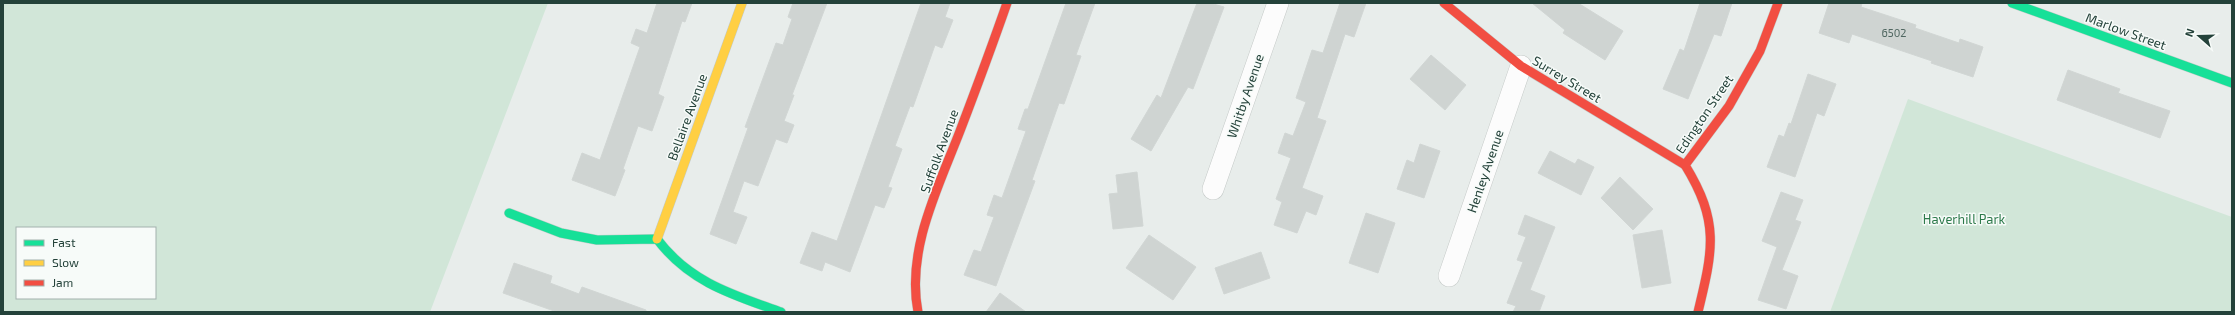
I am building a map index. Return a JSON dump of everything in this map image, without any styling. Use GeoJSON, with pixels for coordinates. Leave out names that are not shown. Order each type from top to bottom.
{"type":"FeatureCollection","features":[{"type":"Feature","properties":{"kind":"street","name":"Bellaire Avenue"},"geometry":{"type":"LineString","coordinates":[[657,239],[742,3]]}},
{"type":"Feature","properties":{"kind":"street","name":"Suffolk Avenue"},"geometry":{"type":"LineString","coordinates":[[918,312],[914,281],[919,248],[932,205],[1008,3]]}},
{"type":"Feature","properties":{"kind":"street","name":"Whitby Avenue"},"geometry":{"type":"LineString","coordinates":[[1213,189],[1278,3]]}},
{"type":"Feature","properties":{"kind":"street","name":"Surrey Street"},"geometry":{"type":"LineString","coordinates":[[1444,3],[1521,66],[1685,165]]}},
{"type":"Feature","properties":{"kind":"street","name":"Edington Street"},"geometry":{"type":"LineString","coordinates":[[1698,312],[1711,250],[1708,217],[1702,195],[1685,165],[1729,106],[1760,51],[1778,3]]}},
{"type":"Feature","properties":{"kind":"street","name":"Marlow Street"},"geometry":{"type":"LineString","coordinates":[[2012,3],[2232,83]]}},
{"type":"Feature","properties":{"kind":"street","name":"Henley Avenue"},"geometry":{"type":"LineString","coordinates":[[1449,276],[1521,66]]}},
{"type":"Feature","properties":{"kind":"street"},"geometry":{"type":"LineString","coordinates":[[509,213],[561,233],[597,240],[657,239],[673,260],[683,269],[725,291],[781,312]]}},
{"type":"Feature","properties":{"kind":"green space"},"geometry":{"type":"Polygon","coordinates":[[[3,3],[548,3],[430,312],[3,312],[3,3]]]}},
{"type":"Feature","properties":{"kind":"green space","name":"Haverhill Park"},"geometry":{"type":"Polygon","coordinates":[[[1908,99],[2232,217],[2232,312],[1830,312],[1908,99]]]}},
{"type":"Feature","properties":{"kind":"building"},"geometry":{"type":"Polygon","coordinates":[[[657,3],[692,3],[685,22],[682,21],[658,94],[664,97],[652,131],[638,126],[623,169],[625,170],[615,196],[572,180],[582,153],[600,160],[640,47],[631,43],[636,29],[647,33],[657,3]]]}},
{"type":"Feature","properties":{"kind":"building"},"geometry":{"type":"Polygon","coordinates":[[[793,3],[827,3],[792,95],[794,95],[784,121],[794,125],[787,143],[776,139],[758,186],[744,181],[733,212],[747,217],[736,244],[710,234],[748,128],[745,127],[776,43],[783,45],[792,19],[788,17],[793,3]]]}},
{"type":"Feature","properties":{"kind":"building"},"geometry":{"type":"Polygon","coordinates":[[[921,3],[950,3],[945,17],[953,20],[942,48],[935,45],[913,107],[910,106],[895,146],[902,149],[888,187],[892,188],[884,208],[875,205],[850,272],[825,262],[822,271],[800,263],[812,232],[837,241],[921,3]]]}},
{"type":"Feature","properties":{"kind":"building"},"geometry":{"type":"Polygon","coordinates":[[[1066,3],[1095,3],[1076,55],[1081,56],[1064,104],[1059,103],[1032,180],[1035,181],[996,286],[964,275],[974,250],[981,252],[994,217],[987,215],[994,195],[1002,198],[1026,131],[1018,129],[1025,109],[1028,109],[1066,3]]]}},
{"type":"Feature","properties":{"kind":"building"},"geometry":{"type":"Polygon","coordinates":[[[1197,3],[1210,3],[1224,7],[1193,89],[1188,87],[1151,151],[1131,139],[1157,95],[1161,98],[1197,3]]]}},
{"type":"Feature","properties":{"kind":"building"},"geometry":{"type":"Polygon","coordinates":[[[1340,3],[1366,3],[1354,37],[1345,34],[1317,118],[1326,121],[1302,188],[1323,196],[1316,215],[1306,211],[1297,233],[1274,225],[1282,202],[1276,199],[1291,158],[1278,153],[1285,133],[1293,136],[1306,102],[1296,98],[1312,50],[1323,53],[1340,3]]]}},
{"type":"Feature","properties":{"kind":"building"},"geometry":{"type":"Polygon","coordinates":[[[1532,3],[1578,3],[1623,31],[1605,60],[1563,33],[1565,30],[1532,3]]]}},
{"type":"Feature","properties":{"kind":"building"},"geometry":{"type":"Polygon","coordinates":[[[1700,3],[1732,3],[1721,36],[1714,34],[1688,99],[1663,89],[1680,49],[1684,51],[1700,3]]]}},
{"type":"Feature","properties":{"kind":"building"},"geometry":{"type":"Polygon","coordinates":[[[1829,3],[1862,3],[1861,7],[1916,25],[1915,28],[1959,43],[1960,39],[1983,47],[1973,77],[1931,63],[1932,61],[1852,34],[1849,43],[1819,33],[1829,3]]]}},
{"type":"Feature","properties":{"kind":"building"},"geometry":{"type":"Polygon","coordinates":[[[1431,55],[1466,85],[1445,110],[1410,79],[1431,55]]]}},
{"type":"Feature","properties":{"kind":"building"},"geometry":{"type":"Polygon","coordinates":[[[2068,70],[2120,89],[2118,93],[2170,111],[2160,138],[2057,100],[2068,70]]]}},
{"type":"Feature","properties":{"kind":"building"},"geometry":{"type":"Polygon","coordinates":[[[1808,74],[1836,84],[1824,116],[1817,113],[1795,177],[1767,167],[1779,135],[1784,137],[1789,123],[1791,124],[1808,74]]]}},
{"type":"Feature","properties":{"kind":"building"},"geometry":{"type":"Polygon","coordinates":[[[1420,144],[1440,151],[1424,198],[1397,189],[1407,160],[1414,163],[1420,144]]]}},
{"type":"Feature","properties":{"kind":"building"},"geometry":{"type":"Polygon","coordinates":[[[1550,151],[1575,164],[1578,159],[1594,167],[1581,195],[1538,173],[1550,151]]]}},
{"type":"Feature","properties":{"kind":"building"},"geometry":{"type":"Polygon","coordinates":[[[1137,172],[1143,226],[1113,229],[1109,194],[1118,193],[1116,175],[1137,172]]]}},
{"type":"Feature","properties":{"kind":"building"},"geometry":{"type":"Polygon","coordinates":[[[1620,177],[1653,209],[1633,230],[1601,198],[1620,177]]]}},
{"type":"Feature","properties":{"kind":"building"},"geometry":{"type":"Polygon","coordinates":[[[1781,192],[1803,200],[1795,220],[1801,222],[1782,270],[1798,276],[1786,309],[1758,300],[1777,247],[1762,241],[1781,192]]]}},
{"type":"Feature","properties":{"kind":"building"},"geometry":{"type":"Polygon","coordinates":[[[1366,213],[1395,223],[1378,273],[1349,263],[1366,213]]]}},
{"type":"Feature","properties":{"kind":"building"},"geometry":{"type":"Polygon","coordinates":[[[1525,215],[1555,227],[1530,290],[1545,296],[1539,312],[1513,312],[1516,306],[1507,303],[1523,262],[1517,260],[1526,237],[1518,234],[1525,215]]]}},
{"type":"Feature","properties":{"kind":"building"},"geometry":{"type":"Polygon","coordinates":[[[1662,230],[1671,283],[1642,288],[1633,235],[1662,230]]]}},
{"type":"Feature","properties":{"kind":"building"},"geometry":{"type":"Polygon","coordinates":[[[1149,235],[1196,267],[1173,300],[1126,268],[1149,235]]]}},
{"type":"Feature","properties":{"kind":"building"},"geometry":{"type":"Polygon","coordinates":[[[1261,252],[1270,278],[1224,294],[1215,268],[1261,252]]]}},
{"type":"Feature","properties":{"kind":"building"},"geometry":{"type":"Polygon","coordinates":[[[514,263],[552,276],[550,283],[579,294],[582,287],[646,310],[646,312],[557,312],[503,293],[514,263]]]}},
{"type":"Feature","properties":{"kind":"building"},"geometry":{"type":"Polygon","coordinates":[[[1000,293],[1026,312],[986,312],[1000,293]]]}},
{"type":"Feature","properties":{"kind":"traffic: fast"},"geometry":{"type":"LineString","coordinates":[[2012,3],[2232,83]]}},
{"type":"Feature","properties":{"kind":"traffic: fast"},"geometry":{"type":"LineString","coordinates":[[509,213],[561,233],[597,240],[657,239],[670,254],[698,277],[729,293],[781,312]]}},
{"type":"Feature","properties":{"kind":"traffic: slow"},"geometry":{"type":"LineString","coordinates":[[657,239],[742,3]]}},
{"type":"Feature","properties":{"kind":"traffic: jam"},"geometry":{"type":"LineString","coordinates":[[918,312],[915,289],[916,266],[926,220],[1007,3]]}},
{"type":"Feature","properties":{"kind":"traffic: jam"},"geometry":{"type":"LineString","coordinates":[[1444,3],[1521,66],[1685,165]]}},
{"type":"Feature","properties":{"kind":"traffic: jam"},"geometry":{"type":"LineString","coordinates":[[1698,312],[1710,253],[1710,237],[1704,203],[1685,165],[1729,106],[1760,51],[1778,3]]}}]}
